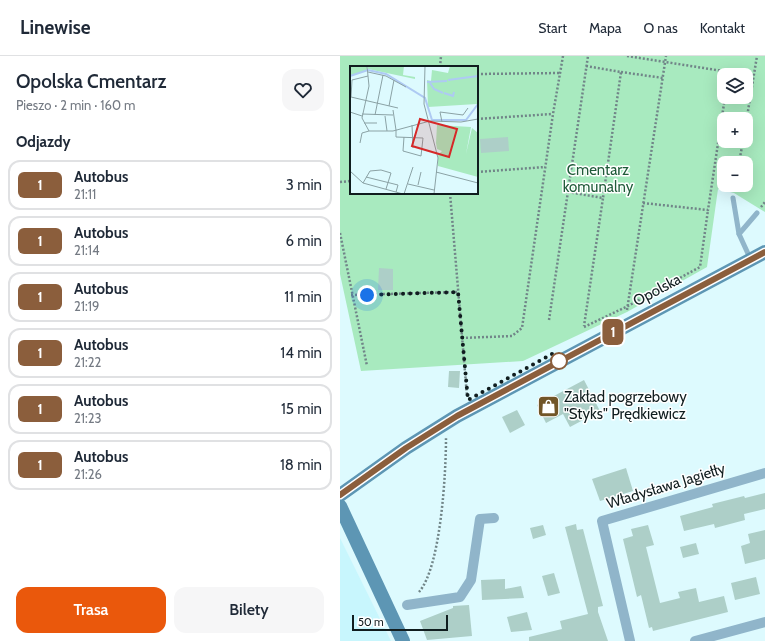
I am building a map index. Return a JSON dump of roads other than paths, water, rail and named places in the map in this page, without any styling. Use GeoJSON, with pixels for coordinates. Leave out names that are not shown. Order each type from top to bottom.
{"type":"FeatureCollection","features":[{"type":"Feature","properties":{"kind":"main road","name":"Opolska"},"geometry":{"type":"LineString","coordinates":[[340,495],[406,448],[457,416],[765,252]]}},
{"type":"Feature","properties":{"kind":"main road"},"geometry":{"type":"LineString","coordinates":[[340,506],[403,641]]}},
{"type":"Feature","properties":{"kind":"street","name":"Władysława Jagiełły"},"geometry":{"type":"LineString","coordinates":[[630,641],[602,522],[745,477],[765,473]]}},
{"type":"Feature","properties":{"kind":"street"},"geometry":{"type":"LineString","coordinates":[[407,605],[460,597],[471,580],[480,519],[494,518]]}},
{"type":"Feature","properties":{"kind":"street"},"geometry":{"type":"LineString","coordinates":[[695,641],[765,622]]}},
{"type":"Feature","properties":{"kind":"lane"},"geometry":{"type":"LineString","coordinates":[[733,198],[739,234],[750,259]]}},
{"type":"Feature","properties":{"kind":"lane"},"geometry":{"type":"LineString","coordinates":[[739,234],[757,212]]}},
{"type":"Feature","properties":{"kind":"place","name":"Zakład pogrzebowy \"Styks\" Prędkiewicz"},"geometry":{"type":"Point","coordinates":[549,406]}},
{"type":"Feature","properties":{"kind":"park label","name":"Cmentarz komunalny"},"geometry":{"type":"Point","coordinates":[598,178]}}]}
